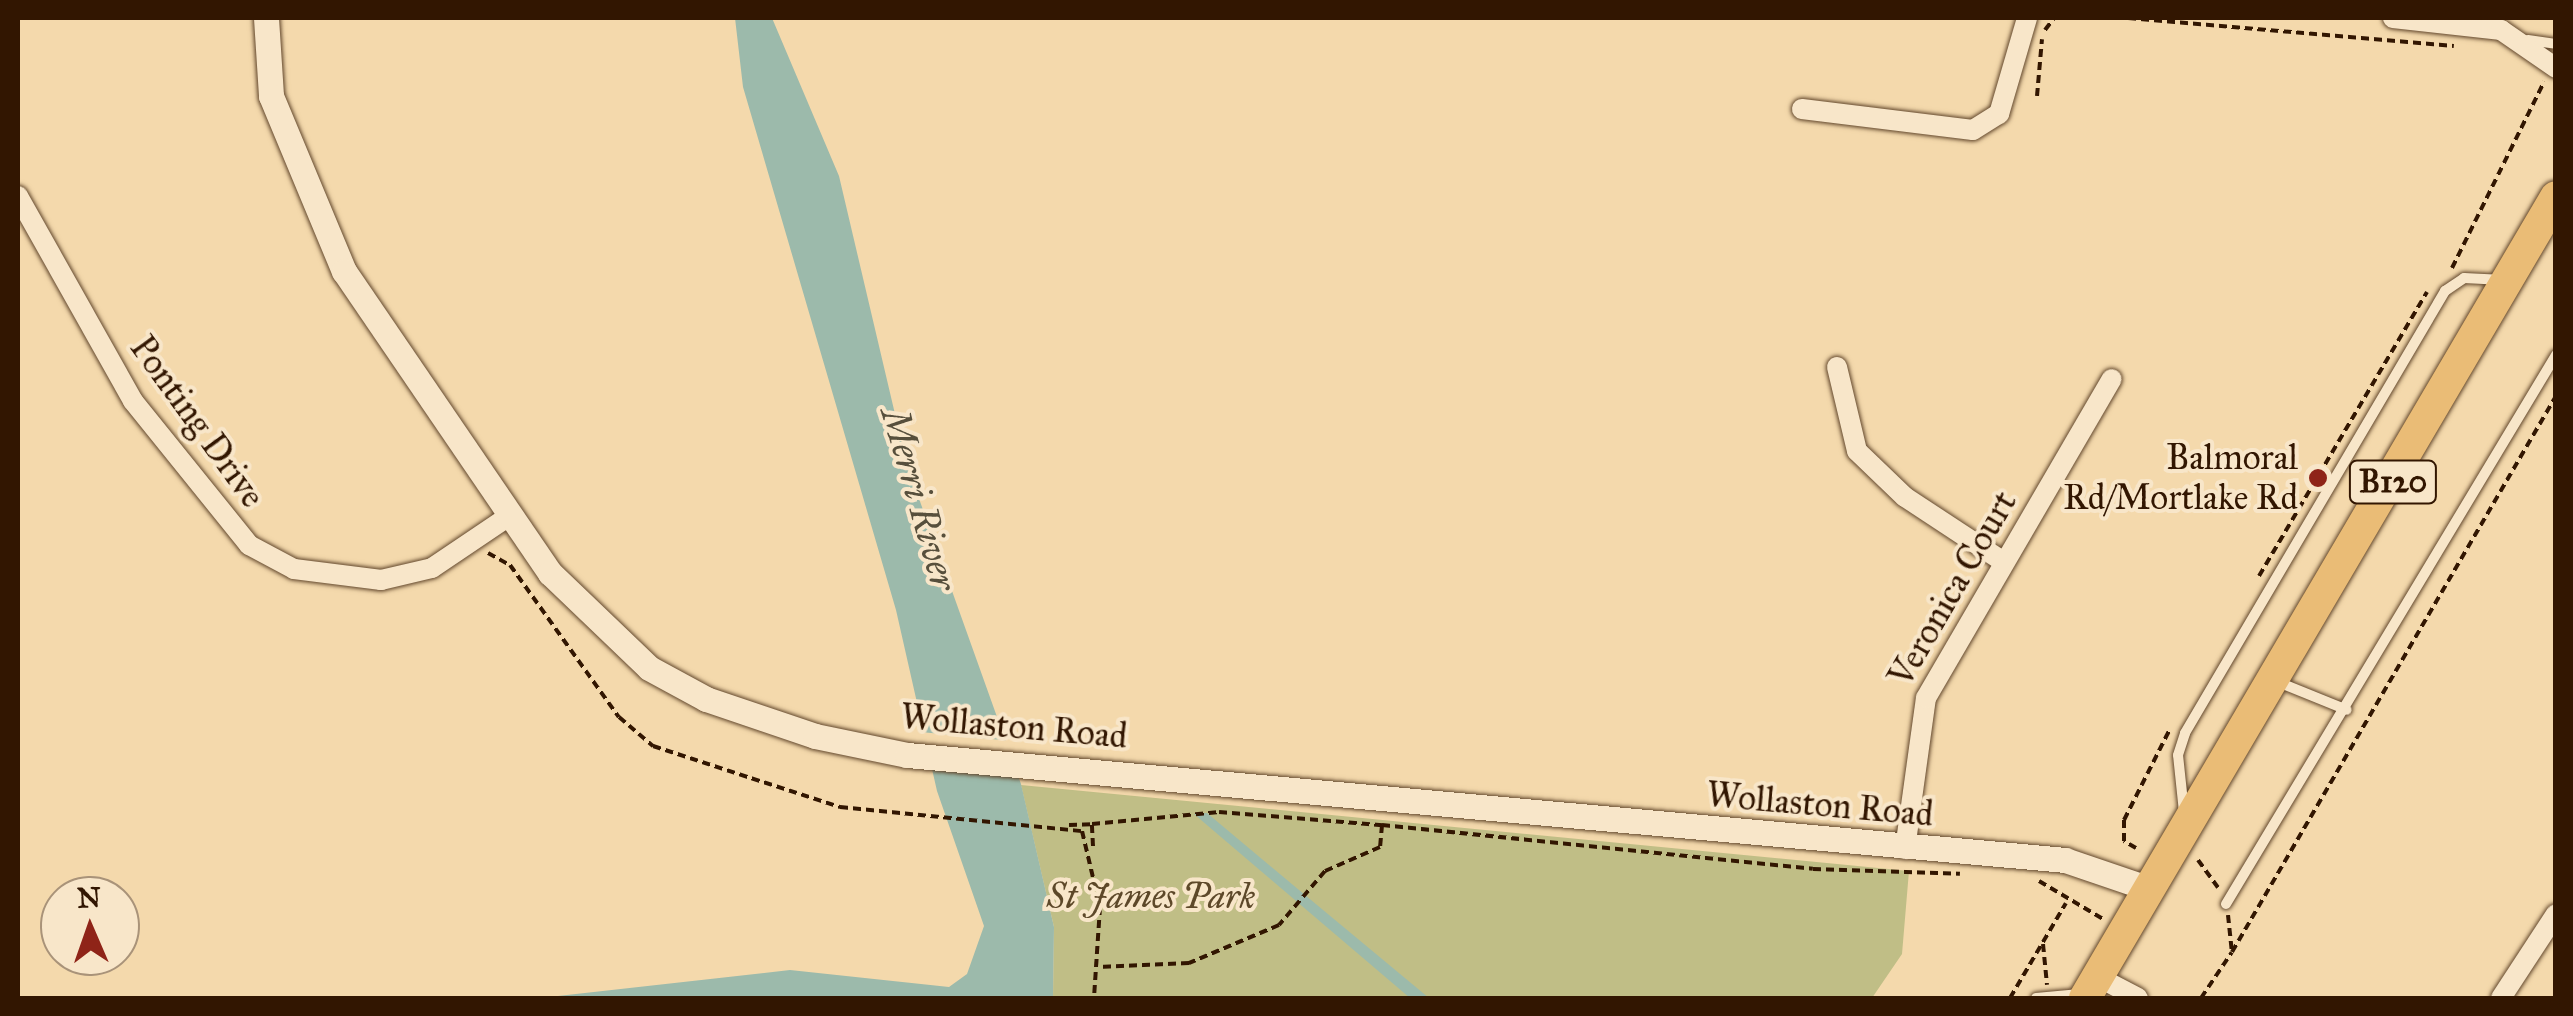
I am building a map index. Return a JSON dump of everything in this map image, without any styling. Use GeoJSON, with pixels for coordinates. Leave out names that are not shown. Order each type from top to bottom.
{"type":"FeatureCollection","features":[{"type":"Feature","properties":{"kind":"main road","name":"B120"},"geometry":{"type":"LineString","coordinates":[[2090,990],[2277,682],[2556,197]]}},
{"type":"Feature","properties":{"kind":"street","name":"Wollaston Road"},"geometry":{"type":"LineString","coordinates":[[266,18],[271,96],[344,272],[506,518],[598,625],[649,668],[758,718],[908,755],[2087,864],[2150,889]]}},
{"type":"Feature","properties":{"kind":"street"},"geometry":{"type":"LineString","coordinates":[[1802,109],[1973,130],[1999,114],[2027,18]]}},
{"type":"Feature","properties":{"kind":"street"},"geometry":{"type":"LineString","coordinates":[[2393,18],[2517,37],[2545,66]]}},
{"type":"Feature","properties":{"kind":"street","name":"Ponting Drive"},"geometry":{"type":"LineString","coordinates":[[18,196],[133,401],[249,545],[294,569],[381,580],[432,568],[506,518]]}},
{"type":"Feature","properties":{"kind":"street"},"geometry":{"type":"LineString","coordinates":[[1838,366],[1857,452],[1906,497],[2004,562]]}},
{"type":"Feature","properties":{"kind":"street","name":"Veronica Court"},"geometry":{"type":"LineString","coordinates":[[1905,849],[1915,722],[2112,379]]}},
{"type":"Feature","properties":{"kind":"street"},"geometry":{"type":"LineString","coordinates":[[2501,998],[2556,914]]}},
{"type":"Feature","properties":{"kind":"street"},"geometry":{"type":"LineString","coordinates":[[2090,990],[2138,998]]}},
{"type":"Feature","properties":{"kind":"lane"},"geometry":{"type":"LineString","coordinates":[[2517,37],[2556,44]]}},
{"type":"Feature","properties":{"kind":"lane"},"geometry":{"type":"LineString","coordinates":[[2188,828],[2178,755],[2186,733],[2445,292],[2464,278],[2508,282]]}},
{"type":"Feature","properties":{"kind":"lane"},"geometry":{"type":"LineString","coordinates":[[2226,904],[2347,710],[2556,355]]}},
{"type":"Feature","properties":{"kind":"lane"},"geometry":{"type":"LineString","coordinates":[[2277,682],[2347,710]]}},
{"type":"Feature","properties":{"kind":"lane"},"geometry":{"type":"LineString","coordinates":[[2042,996],[2090,990]]}},
{"type":"Feature","properties":{"kind":"path"},"geometry":{"type":"LineString","coordinates":[[2037,96],[2040,65],[2054,18]]}},
{"type":"Feature","properties":{"kind":"path"},"geometry":{"type":"LineString","coordinates":[[2128,18],[2467,47]]}},
{"type":"Feature","properties":{"kind":"path"},"geometry":{"type":"LineString","coordinates":[[2012,62],[2040,65]]}},
{"type":"Feature","properties":{"kind":"path"},"geometry":{"type":"LineString","coordinates":[[2449,271],[2543,91],[2545,66]]}},
{"type":"Feature","properties":{"kind":"path"},"geometry":{"type":"LineString","coordinates":[[2254,583],[2400,330],[2436,286]]}},
{"type":"Feature","properties":{"kind":"path"},"geometry":{"type":"LineString","coordinates":[[475,538],[510,565],[619,717],[653,746],[818,802],[1054,825],[1219,812],[1813,869],[1977,875]]}},
{"type":"Feature","properties":{"kind":"path"},"geometry":{"type":"LineString","coordinates":[[2136,848],[2124,841],[2124,820],[2180,712]]}},
{"type":"Feature","properties":{"kind":"path"},"geometry":{"type":"LineString","coordinates":[[1092,824],[1098,967],[1094,998]]}},
{"type":"Feature","properties":{"kind":"path"},"geometry":{"type":"LineString","coordinates":[[1054,825],[1082,831],[1093,854]]}},
{"type":"Feature","properties":{"kind":"path"},"geometry":{"type":"LineString","coordinates":[[1098,967],[1190,963],[1292,913],[1325,871],[1380,847],[1382,825]]}},
{"type":"Feature","properties":{"kind":"path"},"geometry":{"type":"LineString","coordinates":[[2031,881],[2058,886],[2066,902],[2126,929]]}},
{"type":"Feature","properties":{"kind":"path"},"geometry":{"type":"LineString","coordinates":[[2010,998],[2066,902]]}},
{"type":"Feature","properties":{"kind":"path"},"geometry":{"type":"LineString","coordinates":[[2042,996],[2043,940]]}},
{"type":"Feature","properties":{"kind":"path"},"geometry":{"type":"LineString","coordinates":[[2201,998],[2232,952]]}},
{"type":"Feature","properties":{"kind":"green space","name":"St James Park"},"geometry":{"type":"Polygon","coordinates":[[[1021,785],[1909,871],[1902,954],[1872,998],[1053,998],[1054,927],[1021,785]]]}},
{"type":"Feature","properties":{"kind":"water","name":"Merri River"},"geometry":{"type":"Polygon","coordinates":[[[735,18],[772,18],[839,176],[907,465],[1021,784],[1054,927],[1053,998],[540,998],[790,970],[949,987],[967,974],[984,926],[937,791],[896,610],[743,87],[735,18]]]}},
{"type":"Feature","properties":{"kind":"water"},"geometry":{"type":"Polygon","coordinates":[[[1207,813],[1429,998],[1410,998],[1194,814],[1207,813]]]}},
{"type":"Feature","properties":{"kind":"pier"},"geometry":{"type":"Polygon","coordinates":[[[921,732],[1012,741],[1022,773],[927,764],[921,732]]]}},
{"type":"Feature","properties":{"kind":"place","name":"Balmoral Rd/Mortlake Rd"},"geometry":{"type":"Point","coordinates":[2318,478]}}]}
